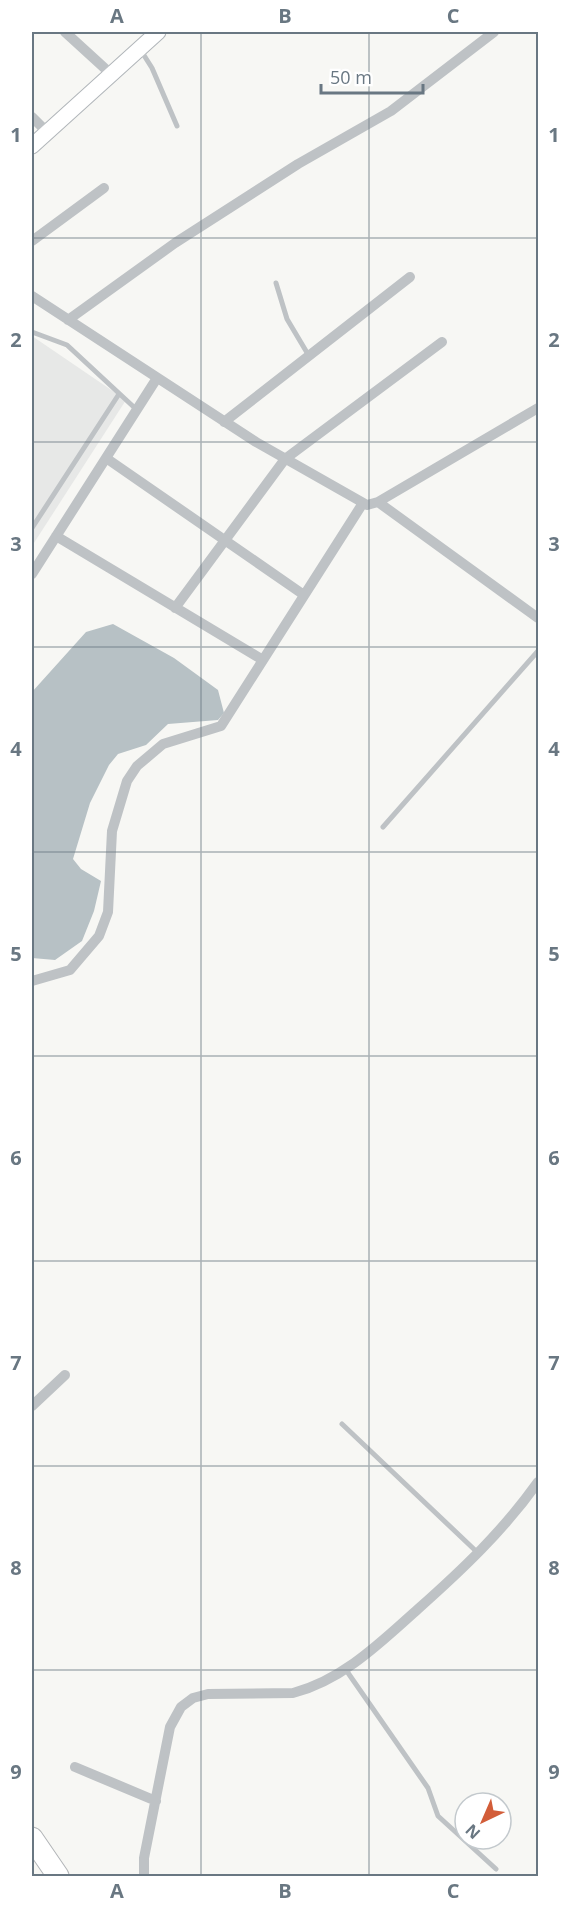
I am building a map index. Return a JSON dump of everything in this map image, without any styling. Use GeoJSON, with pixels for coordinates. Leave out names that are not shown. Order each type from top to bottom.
{"type":"FeatureCollection","features":[{"type":"Feature","properties":{"kind":"highway"},"geometry":{"type":"LineString","coordinates":[[32,1838],[58,1876]]}},
{"type":"Feature","properties":{"kind":"street"},"geometry":{"type":"LineString","coordinates":[[65,32],[111,74]]}},
{"type":"Feature","properties":{"kind":"street"},"geometry":{"type":"LineString","coordinates":[[32,146],[158,32]]}},
{"type":"Feature","properties":{"kind":"street"},"geometry":{"type":"LineString","coordinates":[[69,320],[184,237],[298,164],[392,111],[494,32]]}},
{"type":"Feature","properties":{"kind":"street"},"geometry":{"type":"LineString","coordinates":[[32,117],[47,132]]}},
{"type":"Feature","properties":{"kind":"street"},"geometry":{"type":"LineString","coordinates":[[32,241],[104,188]]}},
{"type":"Feature","properties":{"kind":"street"},"geometry":{"type":"LineString","coordinates":[[224,422],[410,277]]}},
{"type":"Feature","properties":{"kind":"street"},"geometry":{"type":"LineString","coordinates":[[32,296],[224,422],[367,505],[378,502],[538,408]]}},
{"type":"Feature","properties":{"kind":"street"},"geometry":{"type":"LineString","coordinates":[[175,608],[285,459],[442,342]]}},
{"type":"Feature","properties":{"kind":"street"},"geometry":{"type":"LineString","coordinates":[[32,574],[157,378]]}},
{"type":"Feature","properties":{"kind":"street"},"geometry":{"type":"LineString","coordinates":[[106,458],[304,596]]}},
{"type":"Feature","properties":{"kind":"street"},"geometry":{"type":"LineString","coordinates":[[378,502],[538,618]]}},
{"type":"Feature","properties":{"kind":"street"},"geometry":{"type":"LineString","coordinates":[[32,981],[70,970],[99,936],[108,912],[112,831],[127,781],[137,766],[163,744],[221,726],[363,503]]}},
{"type":"Feature","properties":{"kind":"street"},"geometry":{"type":"LineString","coordinates":[[56,536],[263,660]]}},
{"type":"Feature","properties":{"kind":"street"},"geometry":{"type":"LineString","coordinates":[[32,1406],[65,1375]]}},
{"type":"Feature","properties":{"kind":"street"},"geometry":{"type":"LineString","coordinates":[[144,1876],[144,1858],[170,1727],[181,1707],[193,1698],[208,1694],[293,1693],[306,1690],[346,1670],[480,1554],[511,1520],[538,1482]]}},
{"type":"Feature","properties":{"kind":"street"},"geometry":{"type":"LineString","coordinates":[[75,1767],[156,1801]]}},
{"type":"Feature","properties":{"kind":"lane"},"geometry":{"type":"LineString","coordinates":[[139,48],[152,68],[177,126]]}},
{"type":"Feature","properties":{"kind":"lane"},"geometry":{"type":"LineString","coordinates":[[276,283],[287,320],[309,356]]}},
{"type":"Feature","properties":{"kind":"lane"},"geometry":{"type":"LineString","coordinates":[[32,332],[67,345],[136,410]]}},
{"type":"Feature","properties":{"kind":"lane"},"geometry":{"type":"LineString","coordinates":[[32,528],[119,394]]}},
{"type":"Feature","properties":{"kind":"lane"},"geometry":{"type":"LineString","coordinates":[[383,827],[538,651]]}},
{"type":"Feature","properties":{"kind":"lane"},"geometry":{"type":"LineString","coordinates":[[342,1424],[480,1554]]}},
{"type":"Feature","properties":{"kind":"lane"},"geometry":{"type":"LineString","coordinates":[[346,1670],[428,1788],[438,1816],[496,1869]]}},
{"type":"Feature","properties":{"kind":"shaded area"},"geometry":{"type":"Polygon","coordinates":[[[32,336],[126,400],[32,546],[32,336]]]}},
{"type":"Feature","properties":{"kind":"shaded area"},"geometry":{"type":"Polygon","coordinates":[[[113,624],[174,658],[218,690],[224,713],[218,720],[168,724],[146,745],[118,754],[109,765],[90,803],[73,859],[81,869],[101,881],[94,911],[82,941],[55,960],[32,958],[32,692],[86,632],[113,624]]]}}]}
